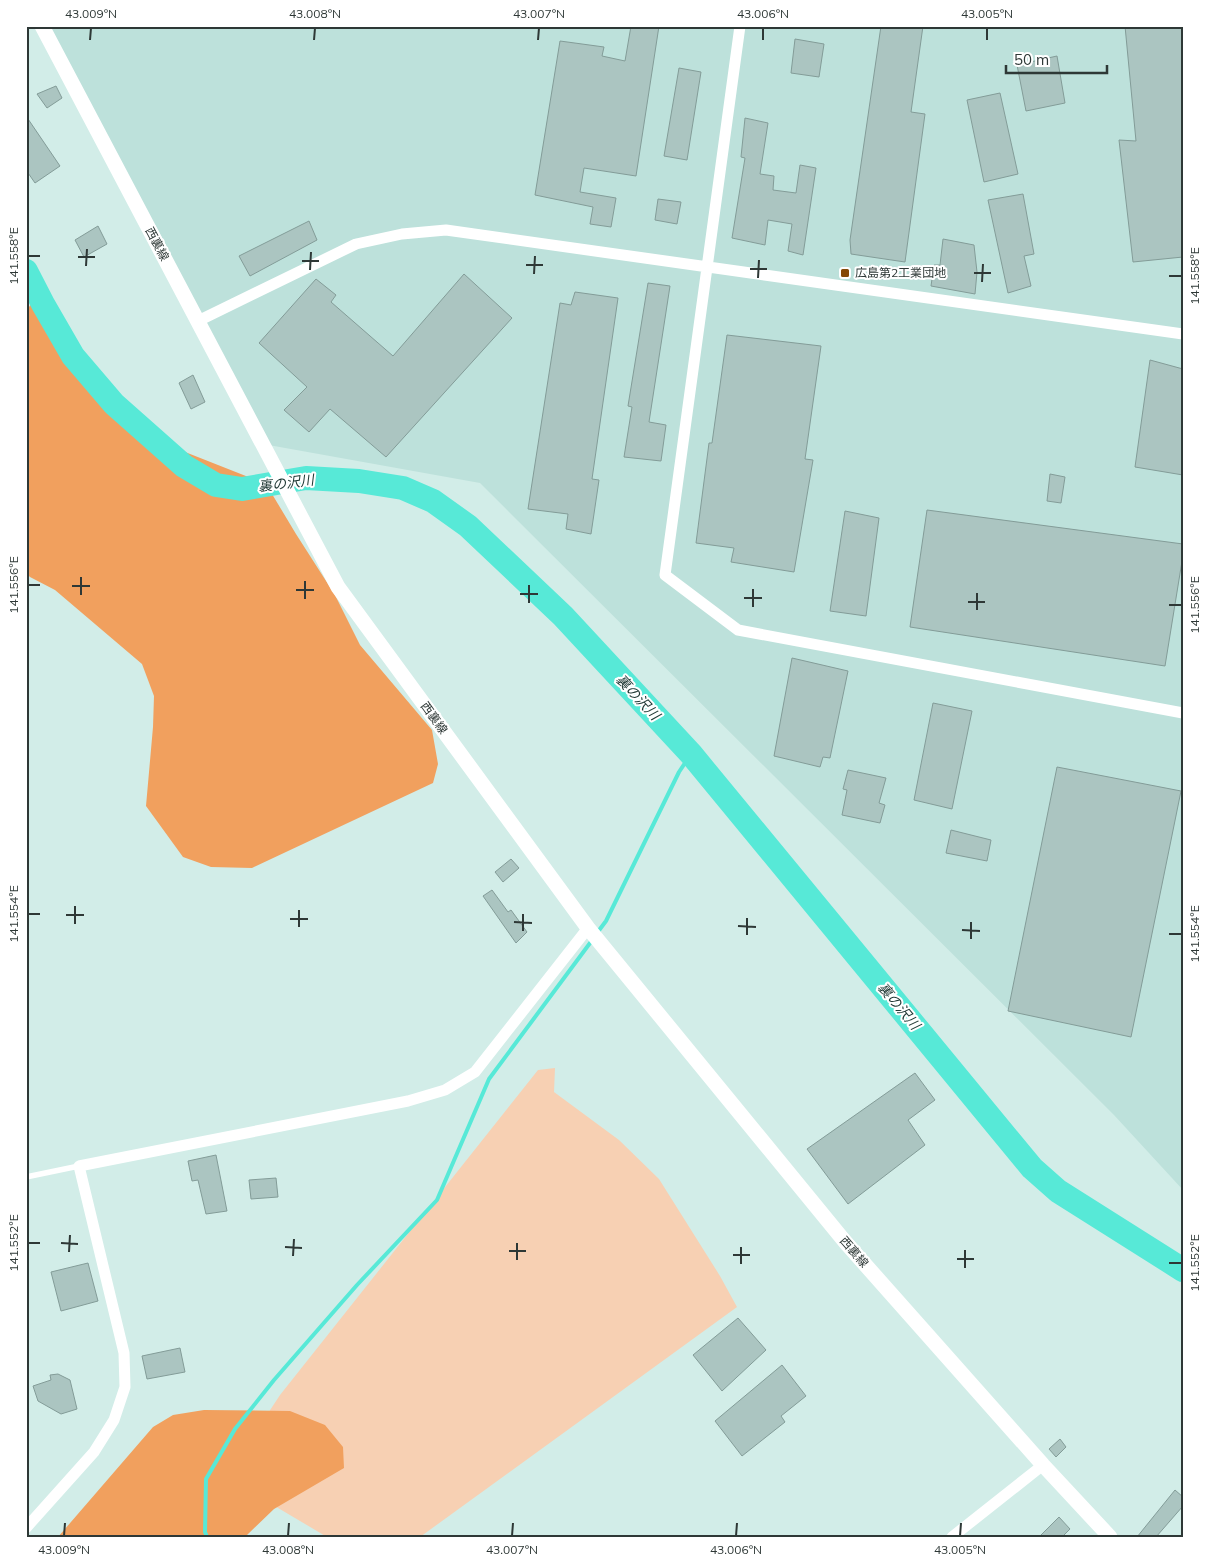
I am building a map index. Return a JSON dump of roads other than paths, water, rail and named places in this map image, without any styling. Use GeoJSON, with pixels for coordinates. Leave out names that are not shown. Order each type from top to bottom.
{"type":"FeatureCollection","features":[{"type":"Feature","properties":{"kind":"street","name":"西裏線"},"geometry":{"type":"LineString","coordinates":[[42,26],[338,587],[588,928],[846,1243],[1043,1465],[1110,1537]]}},
{"type":"Feature","properties":{"kind":"street"},"geometry":{"type":"LineString","coordinates":[[740,26],[665,575],[738,630],[1183,713]]}},
{"type":"Feature","properties":{"kind":"street"},"geometry":{"type":"LineString","coordinates":[[198,321],[356,244],[402,234],[446,230],[1183,334]]}},
{"type":"Feature","properties":{"kind":"street"},"geometry":{"type":"LineString","coordinates":[[26,1528],[94,1452],[114,1420],[125,1387],[124,1354],[79,1166],[408,1102],[445,1090],[475,1072],[588,928]]}},
{"type":"Feature","properties":{"kind":"street"},"geometry":{"type":"LineString","coordinates":[[952,1537],[1043,1465]]}},
{"type":"Feature","properties":{"kind":"lane"},"geometry":{"type":"LineString","coordinates":[[26,1177],[79,1166]]}},
{"type":"Feature","properties":{"kind":"waterway","name":"裏の沢川"},"geometry":{"type":"LineString","coordinates":[[26,271],[73,356],[114,404],[184,466],[216,485],[242,489],[306,478],[359,481],[403,488],[433,501],[468,526],[563,616],[691,754],[1032,1168],[1058,1191],[1183,1270]]}},
{"type":"Feature","properties":{"kind":"waterway"},"geometry":{"type":"LineString","coordinates":[[597,933],[606,921],[679,772],[691,754]]}},
{"type":"Feature","properties":{"kind":"waterway"},"geometry":{"type":"LineString","coordinates":[[207,1537],[205,1532],[206,1479],[235,1429],[274,1380],[357,1285],[437,1200],[489,1079],[593,939]]}},
{"type":"Feature","properties":{"kind":"place","name":"広島第2工業団地"},"geometry":{"type":"Point","coordinates":[845,273]}}]}
